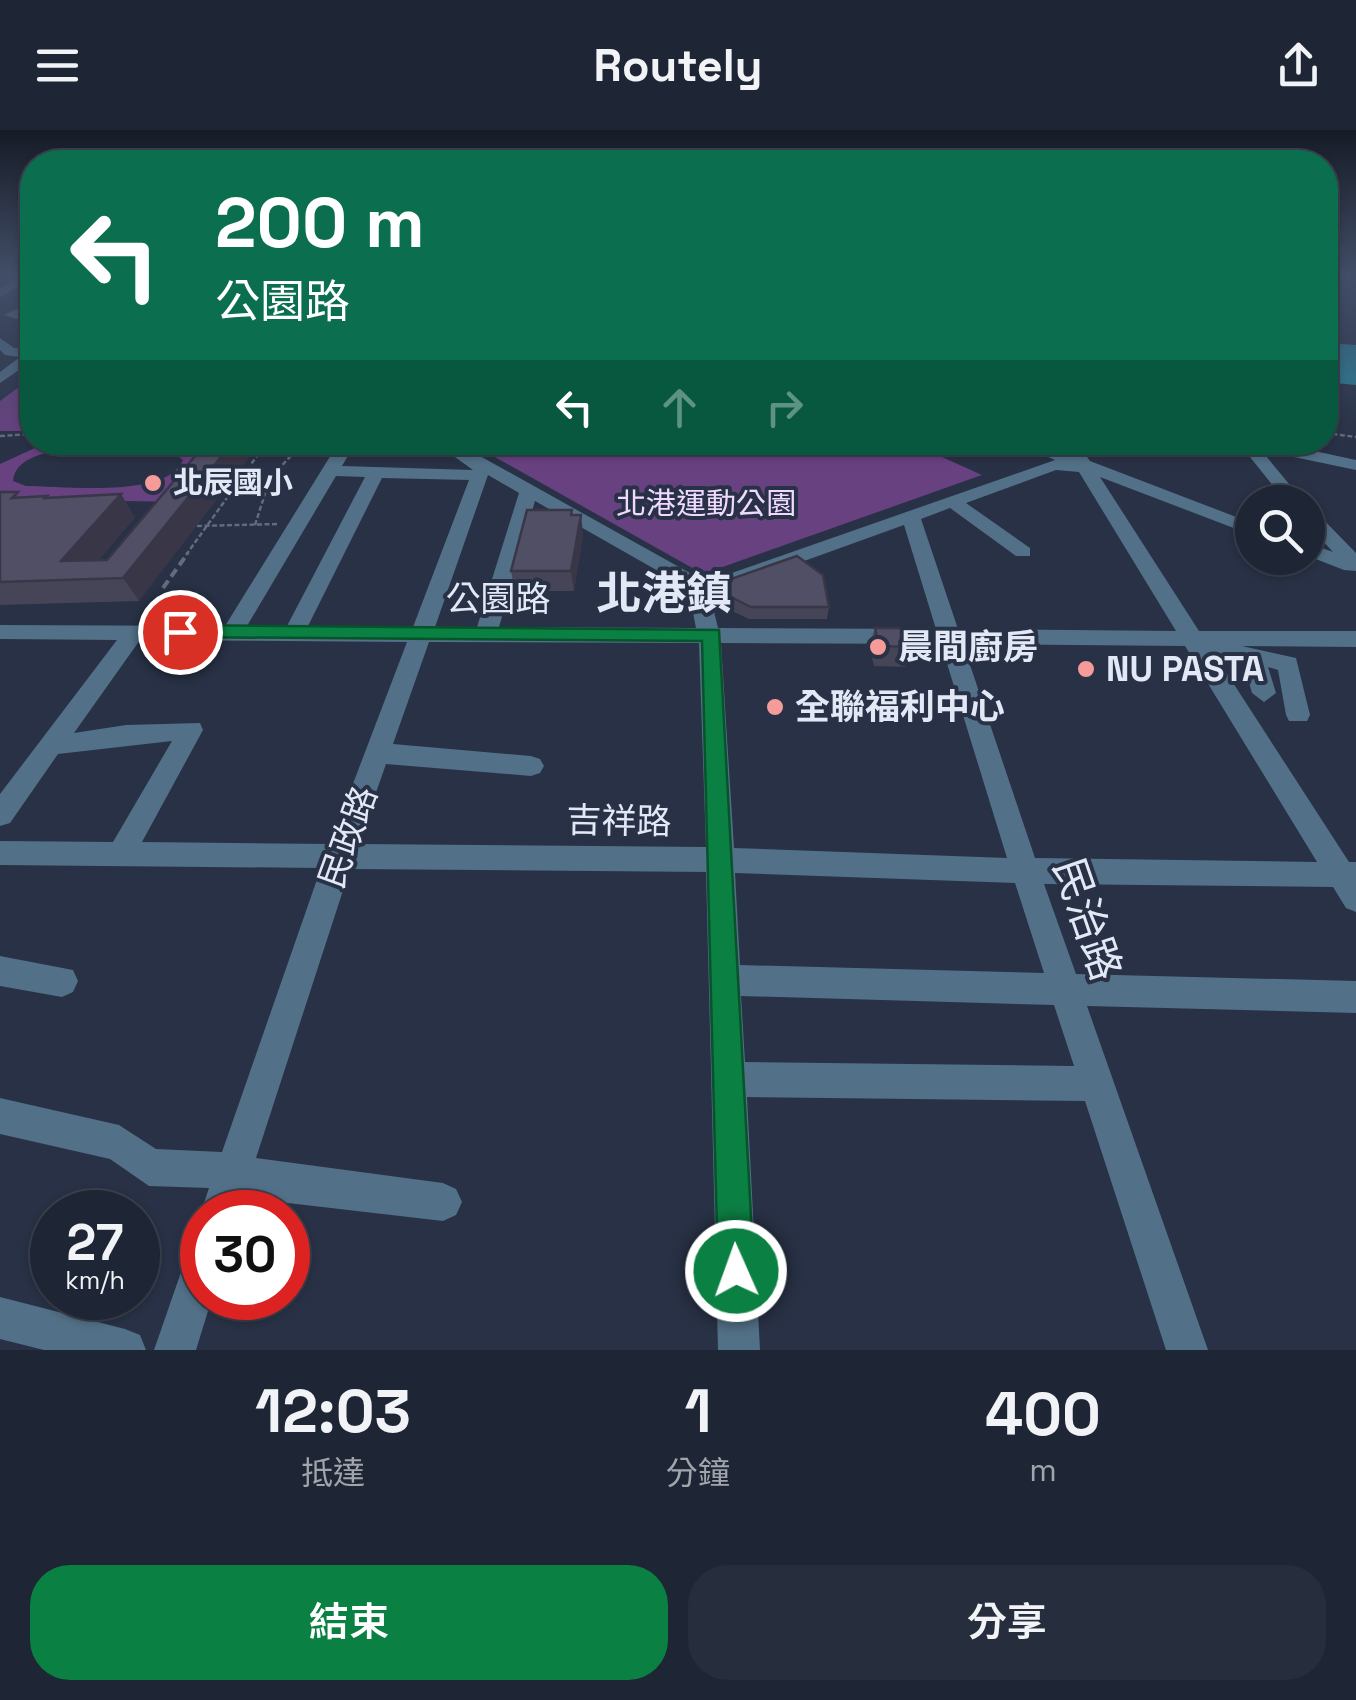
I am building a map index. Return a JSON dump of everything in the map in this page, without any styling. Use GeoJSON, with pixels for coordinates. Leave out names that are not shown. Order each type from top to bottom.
{"type":"FeatureCollection","features":[{"type":"Feature","properties":{"kind":"street"},"geometry":{"type":"LineString","coordinates":[[232,633],[340,455]]}},
{"type":"Feature","properties":{"kind":"street"},"geometry":{"type":"LineString","coordinates":[[460,455],[481,470],[528,490],[698,585],[700,590],[712,635],[739,1350]]}},
{"type":"Feature","properties":{"kind":"street"},"geometry":{"type":"LineString","coordinates":[[700,590],[1054,465],[1072,455]]}},
{"type":"Feature","properties":{"kind":"street"},"geometry":{"type":"LineString","coordinates":[[1076,455],[1351,883]]}},
{"type":"Feature","properties":{"kind":"street"},"geometry":{"type":"LineString","coordinates":[[1080,455],[1235,522]]}},
{"type":"Feature","properties":{"kind":"street"},"geometry":{"type":"LineString","coordinates":[[1257,455],[1281,485]]}},
{"type":"Feature","properties":{"kind":"street"},"geometry":{"type":"LineString","coordinates":[[1306,455],[1356,466]]}},
{"type":"Feature","properties":{"kind":"street"},"geometry":{"type":"LineString","coordinates":[[331,471],[481,470]]}},
{"type":"Feature","properties":{"kind":"street","name":"民政路"},"geometry":{"type":"LineString","coordinates":[[228,1190],[340,855],[481,470]]}},
{"type":"Feature","properties":{"kind":"street"},"geometry":{"type":"LineString","coordinates":[[294,633],[376,472]]}},
{"type":"Feature","properties":{"kind":"street"},"geometry":{"type":"LineString","coordinates":[[486,634],[528,490]]}},
{"type":"Feature","properties":{"kind":"street"},"geometry":{"type":"LineString","coordinates":[[952,501],[1023,552]]}},
{"type":"Feature","properties":{"kind":"street","name":"民治路"},"geometry":{"type":"LineString","coordinates":[[911,516],[1025,871],[1187,1350]]}},
{"type":"Feature","properties":{"kind":"street"},"geometry":{"type":"LineString","coordinates":[[1325,533],[1356,566]]}},
{"type":"Feature","properties":{"kind":"street"},"geometry":{"type":"LineString","coordinates":[[1325,556],[1356,566]]}},
{"type":"Feature","properties":{"kind":"street"},"geometry":{"type":"LineString","coordinates":[[0,815],[134,631]]}},
{"type":"Feature","properties":{"kind":"street","name":"公園路"},"geometry":{"type":"LineString","coordinates":[[0,632],[1356,638]]}},
{"type":"Feature","properties":{"kind":"street"},"geometry":{"type":"LineString","coordinates":[[1194,640],[1254,659],[1288,664],[1298,715]]}},
{"type":"Feature","properties":{"kind":"street"},"geometry":{"type":"LineString","coordinates":[[1254,659],[1264,693]]}},
{"type":"Feature","properties":{"kind":"street"},"geometry":{"type":"LineString","coordinates":[[50,746],[126,734],[183,731],[121,854]]}},
{"type":"Feature","properties":{"kind":"street"},"geometry":{"type":"LineString","coordinates":[[378,753],[531,766]]}},
{"type":"Feature","properties":{"kind":"street","name":"吉祥路"},"geometry":{"type":"LineString","coordinates":[[0,853],[721,860],[1351,883]]}},
{"type":"Feature","properties":{"kind":"street"},"geometry":{"type":"LineString","coordinates":[[0,972],[62,981]]}},
{"type":"Feature","properties":{"kind":"street"},"geometry":{"type":"LineString","coordinates":[[726,980],[1356,997]]}},
{"type":"Feature","properties":{"kind":"street"},"geometry":{"type":"LineString","coordinates":[[729,1080],[1099,1084]]}},
{"type":"Feature","properties":{"kind":"street"},"geometry":{"type":"LineString","coordinates":[[0,1116],[119,1143],[149,1167],[234,1172],[280,1182],[443,1202]]}},
{"type":"Feature","properties":{"kind":"street"},"geometry":{"type":"LineString","coordinates":[[0,1318],[125,1350]]}},
{"type":"Feature","properties":{"kind":"street"},"geometry":{"type":"LineString","coordinates":[[174,1350],[184,1320]]}},
{"type":"Feature","properties":{"kind":"path"},"geometry":{"type":"LineString","coordinates":[[163,588],[258,455]]}},
{"type":"Feature","properties":{"kind":"path"},"geometry":{"type":"LineString","coordinates":[[254,525],[266,478],[287,455]]}},
{"type":"Feature","properties":{"kind":"path"},"geometry":{"type":"LineString","coordinates":[[196,526],[280,524]]}},
{"type":"Feature","properties":{"kind":"green space"},"geometry":{"type":"Polygon","coordinates":[[[20,386],[20,431],[0,431],[0,401],[20,386]]]}},
{"type":"Feature","properties":{"kind":"green space"},"geometry":{"type":"Polygon","coordinates":[[[20,455],[38,455],[24,462],[15,473],[13,481],[26,486],[112,488],[157,481],[173,472],[183,460],[176,455],[202,455],[186,502],[0,499],[0,464],[20,455]]]}},
{"type":"Feature","properties":{"kind":"green space","name":"北港運動公園"},"geometry":{"type":"Polygon","coordinates":[[[491,455],[938,455],[982,475],[703,574],[491,455]]]}},
{"type":"Feature","properties":{"kind":"water"},"geometry":{"type":"Polygon","coordinates":[[[1338,344],[1356,345],[1356,385],[1338,383],[1338,344]]]}},
{"type":"Feature","properties":{"kind":"building"},"geometry":{"type":"Polygon","coordinates":[[[196,455],[222,455],[123,578],[0,582],[0,492],[18,492],[12,498],[121,494],[61,561],[107,560],[196,455]]]}},
{"type":"Feature","properties":{"kind":"building"},"geometry":{"type":"Polygon","coordinates":[[[527,510],[572,510],[571,515],[581,515],[571,571],[511,571],[527,510]]]}},
{"type":"Feature","properties":{"kind":"building"},"geometry":{"type":"Polygon","coordinates":[[[797,556],[823,575],[829,607],[751,607],[729,596],[728,580],[797,556]]]}},
{"type":"Feature","properties":{"kind":"building"},"geometry":{"type":"Polygon","coordinates":[[[875,628],[906,628],[911,647],[879,646],[875,628]]]}},
{"type":"Feature","properties":{"kind":"place","name":"北辰國小"},"geometry":{"type":"Point","coordinates":[153,483]}},
{"type":"Feature","properties":{"kind":"place","name":"晨間廚房"},"geometry":{"type":"Point","coordinates":[878,647]}},
{"type":"Feature","properties":{"kind":"place","name":"NU PASTA"},"geometry":{"type":"Point","coordinates":[1086,669]}},
{"type":"Feature","properties":{"kind":"place","name":"全聯福利中心"},"geometry":{"type":"Point","coordinates":[775,707]}},
{"type":"Feature","properties":{"kind":"district","name":"北港鎮"},"geometry":{"type":"Point","coordinates":[664,593]}},
{"type":"Feature","properties":{"kind":"route"},"geometry":{"type":"LineString","coordinates":[[180,632],[712,635],[736,1271]]}}]}
